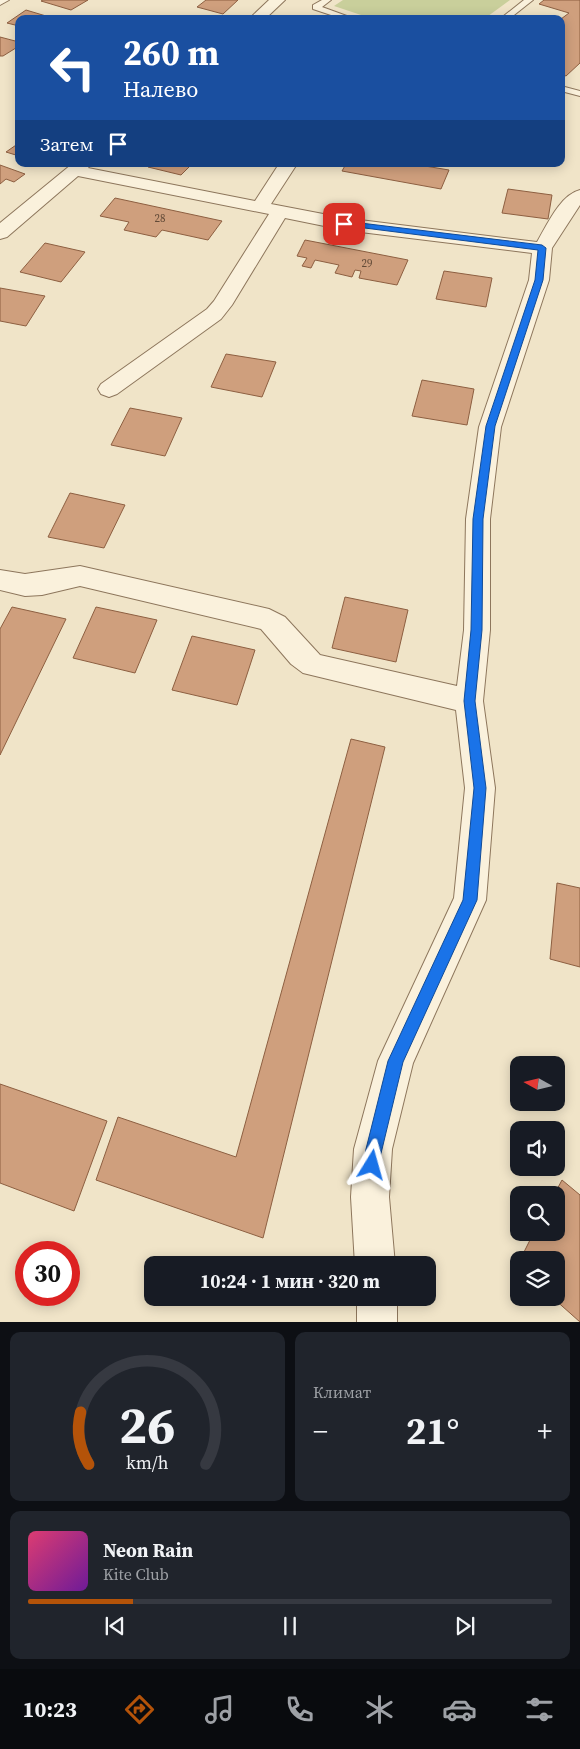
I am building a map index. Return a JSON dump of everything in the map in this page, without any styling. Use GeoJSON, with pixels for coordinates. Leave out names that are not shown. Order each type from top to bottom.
{"type":"FeatureCollection","features":[{"type":"Feature","properties":{"kind":"street"},"geometry":{"type":"LineString","coordinates":[[261,15],[278,0]]}},
{"type":"Feature","properties":{"kind":"street"},"geometry":{"type":"LineString","coordinates":[[0,233],[78,167],[344,224],[542,248]]}},
{"type":"Feature","properties":{"kind":"street"},"geometry":{"type":"LineString","coordinates":[[260,207],[286,167]]}},
{"type":"Feature","properties":{"kind":"street"},"geometry":{"type":"LineString","coordinates":[[373,1256],[370,1197],[373,1149],[396,1061],[470,900],[480,788],[469,701],[477,630],[478,519],[490,426],[539,280],[542,248],[571,203],[580,195]]}},
{"type":"Feature","properties":{"kind":"street"},"geometry":{"type":"LineString","coordinates":[[109,390],[214,314],[222,305],[280,211]]}},
{"type":"Feature","properties":{"kind":"street"},"geometry":{"type":"LineString","coordinates":[[0,580],[25,585],[42,584],[80,576],[269,620],[280,628],[306,661],[313,665],[469,701]]}},
{"type":"Feature","properties":{"kind":"street"},"geometry":{"type":"LineString","coordinates":[[377,1306],[377,1322]]}},
{"type":"Feature","properties":{"kind":"lane"},"geometry":{"type":"LineString","coordinates":[[327,0],[316,7],[339,15]]}},
{"type":"Feature","properties":{"kind":"lane"},"geometry":{"type":"LineString","coordinates":[[509,15],[529,0]]}},
{"type":"Feature","properties":{"kind":"lane"},"geometry":{"type":"LineString","coordinates":[[565,89],[580,94]]}},
{"type":"Feature","properties":{"kind":"green space"},"geometry":{"type":"Polygon","coordinates":[[[343,0],[510,0],[489,15],[361,15],[334,6],[343,0]]]}},
{"type":"Feature","properties":{"kind":"building"},"geometry":{"type":"Polygon","coordinates":[[[88,0],[71,10],[41,1],[88,0]]]}},
{"type":"Feature","properties":{"kind":"building"},"geometry":{"type":"Polygon","coordinates":[[[206,0],[238,0],[223,14],[197,7],[206,0]]]}},
{"type":"Feature","properties":{"kind":"building"},"geometry":{"type":"Polygon","coordinates":[[[544,0],[580,0],[580,63],[566,76],[565,16],[569,13],[539,4],[544,0]]]}},
{"type":"Feature","properties":{"kind":"building"},"geometry":{"type":"Polygon","coordinates":[[[26,10],[43,15],[19,15],[26,10]]]}},
{"type":"Feature","properties":{"kind":"building"},"geometry":{"type":"Polygon","coordinates":[[[15,18],[15,25],[7,23],[15,18]]]}},
{"type":"Feature","properties":{"kind":"building"},"geometry":{"type":"Polygon","coordinates":[[[0,37],[15,41],[15,48],[0,56],[0,37]]]}},
{"type":"Feature","properties":{"kind":"building"},"geometry":{"type":"Polygon","coordinates":[[[15,146],[15,155],[6,152],[15,146]]]}},
{"type":"Feature","properties":{"kind":"building"},"geometry":{"type":"Polygon","coordinates":[[[0,165],[25,174],[14,182],[6,179],[0,184],[0,165]]]}},
{"type":"Feature","properties":{"kind":"building"},"geometry":{"type":"Polygon","coordinates":[[[148,167],[189,167],[181,175],[148,167]]]}},
{"type":"Feature","properties":{"kind":"building"},"geometry":{"type":"Polygon","coordinates":[[[344,167],[431,167],[449,170],[441,189],[342,171],[344,167]]]}},
{"type":"Feature","properties":{"kind":"building"},"geometry":{"type":"Polygon","coordinates":[[[508,189],[552,195],[548,219],[502,213],[508,189]]]}},
{"type":"Feature","properties":{"kind":"building"},"geometry":{"type":"Polygon","coordinates":[[[115,198],[222,221],[208,240],[162,230],[156,237],[124,230],[129,222],[100,216],[115,198]]]}},
{"type":"Feature","properties":{"kind":"building"},"geometry":{"type":"Polygon","coordinates":[[[305,240],[408,260],[397,285],[359,278],[361,271],[355,270],[352,277],[335,273],[339,265],[315,260],[311,268],[302,266],[307,258],[297,256],[305,240]]]}},
{"type":"Feature","properties":{"kind":"building"},"geometry":{"type":"Polygon","coordinates":[[[45,243],[85,252],[61,282],[20,272],[45,243]]]}},
{"type":"Feature","properties":{"kind":"building"},"geometry":{"type":"Polygon","coordinates":[[[444,271],[492,278],[486,307],[436,299],[444,271]]]}},
{"type":"Feature","properties":{"kind":"building"},"geometry":{"type":"Polygon","coordinates":[[[0,288],[45,296],[26,326],[0,321],[0,288]]]}},
{"type":"Feature","properties":{"kind":"building"},"geometry":{"type":"Polygon","coordinates":[[[226,354],[276,362],[262,397],[211,387],[226,354]]]}},
{"type":"Feature","properties":{"kind":"building"},"geometry":{"type":"Polygon","coordinates":[[[422,380],[474,389],[467,425],[412,416],[422,380]]]}},
{"type":"Feature","properties":{"kind":"building"},"geometry":{"type":"Polygon","coordinates":[[[130,408],[182,418],[165,456],[111,445],[130,408]]]}},
{"type":"Feature","properties":{"kind":"building"},"geometry":{"type":"Polygon","coordinates":[[[70,493],[125,505],[104,548],[48,537],[70,493]]]}},
{"type":"Feature","properties":{"kind":"building"},"geometry":{"type":"Polygon","coordinates":[[[345,597],[408,610],[396,662],[332,648],[345,597]]]}},
{"type":"Feature","properties":{"kind":"building"},"geometry":{"type":"Polygon","coordinates":[[[12,607],[66,619],[0,755],[0,629],[12,607]]]}},
{"type":"Feature","properties":{"kind":"building"},"geometry":{"type":"Polygon","coordinates":[[[96,607],[157,620],[135,673],[73,658],[96,607]]]}},
{"type":"Feature","properties":{"kind":"building"},"geometry":{"type":"Polygon","coordinates":[[[192,636],[255,650],[237,705],[172,690],[192,636]]]}},
{"type":"Feature","properties":{"kind":"building"},"geometry":{"type":"Polygon","coordinates":[[[351,739],[385,747],[263,1238],[96,1180],[118,1117],[236,1157],[351,739]]]}},
{"type":"Feature","properties":{"kind":"building"},"geometry":{"type":"Polygon","coordinates":[[[557,883],[580,888],[580,967],[550,959],[557,883]]]}},
{"type":"Feature","properties":{"kind":"building"},"geometry":{"type":"Polygon","coordinates":[[[0,1084],[107,1121],[74,1211],[0,1183],[0,1084]]]}},
{"type":"Feature","properties":{"kind":"building"},"geometry":{"type":"Polygon","coordinates":[[[562,1180],[580,1195],[580,1322],[562,1306],[565,1306],[565,1251],[524,1251],[530,1241],[565,1241],[565,1186],[559,1186],[562,1180]]]}},
{"type":"Feature","properties":{"kind":"route"},"geometry":{"type":"LineString","coordinates":[[344,224],[542,248],[539,280],[490,426],[478,519],[477,630],[469,701],[480,788],[470,900],[396,1061],[373,1149],[372,1165]]}}]}
